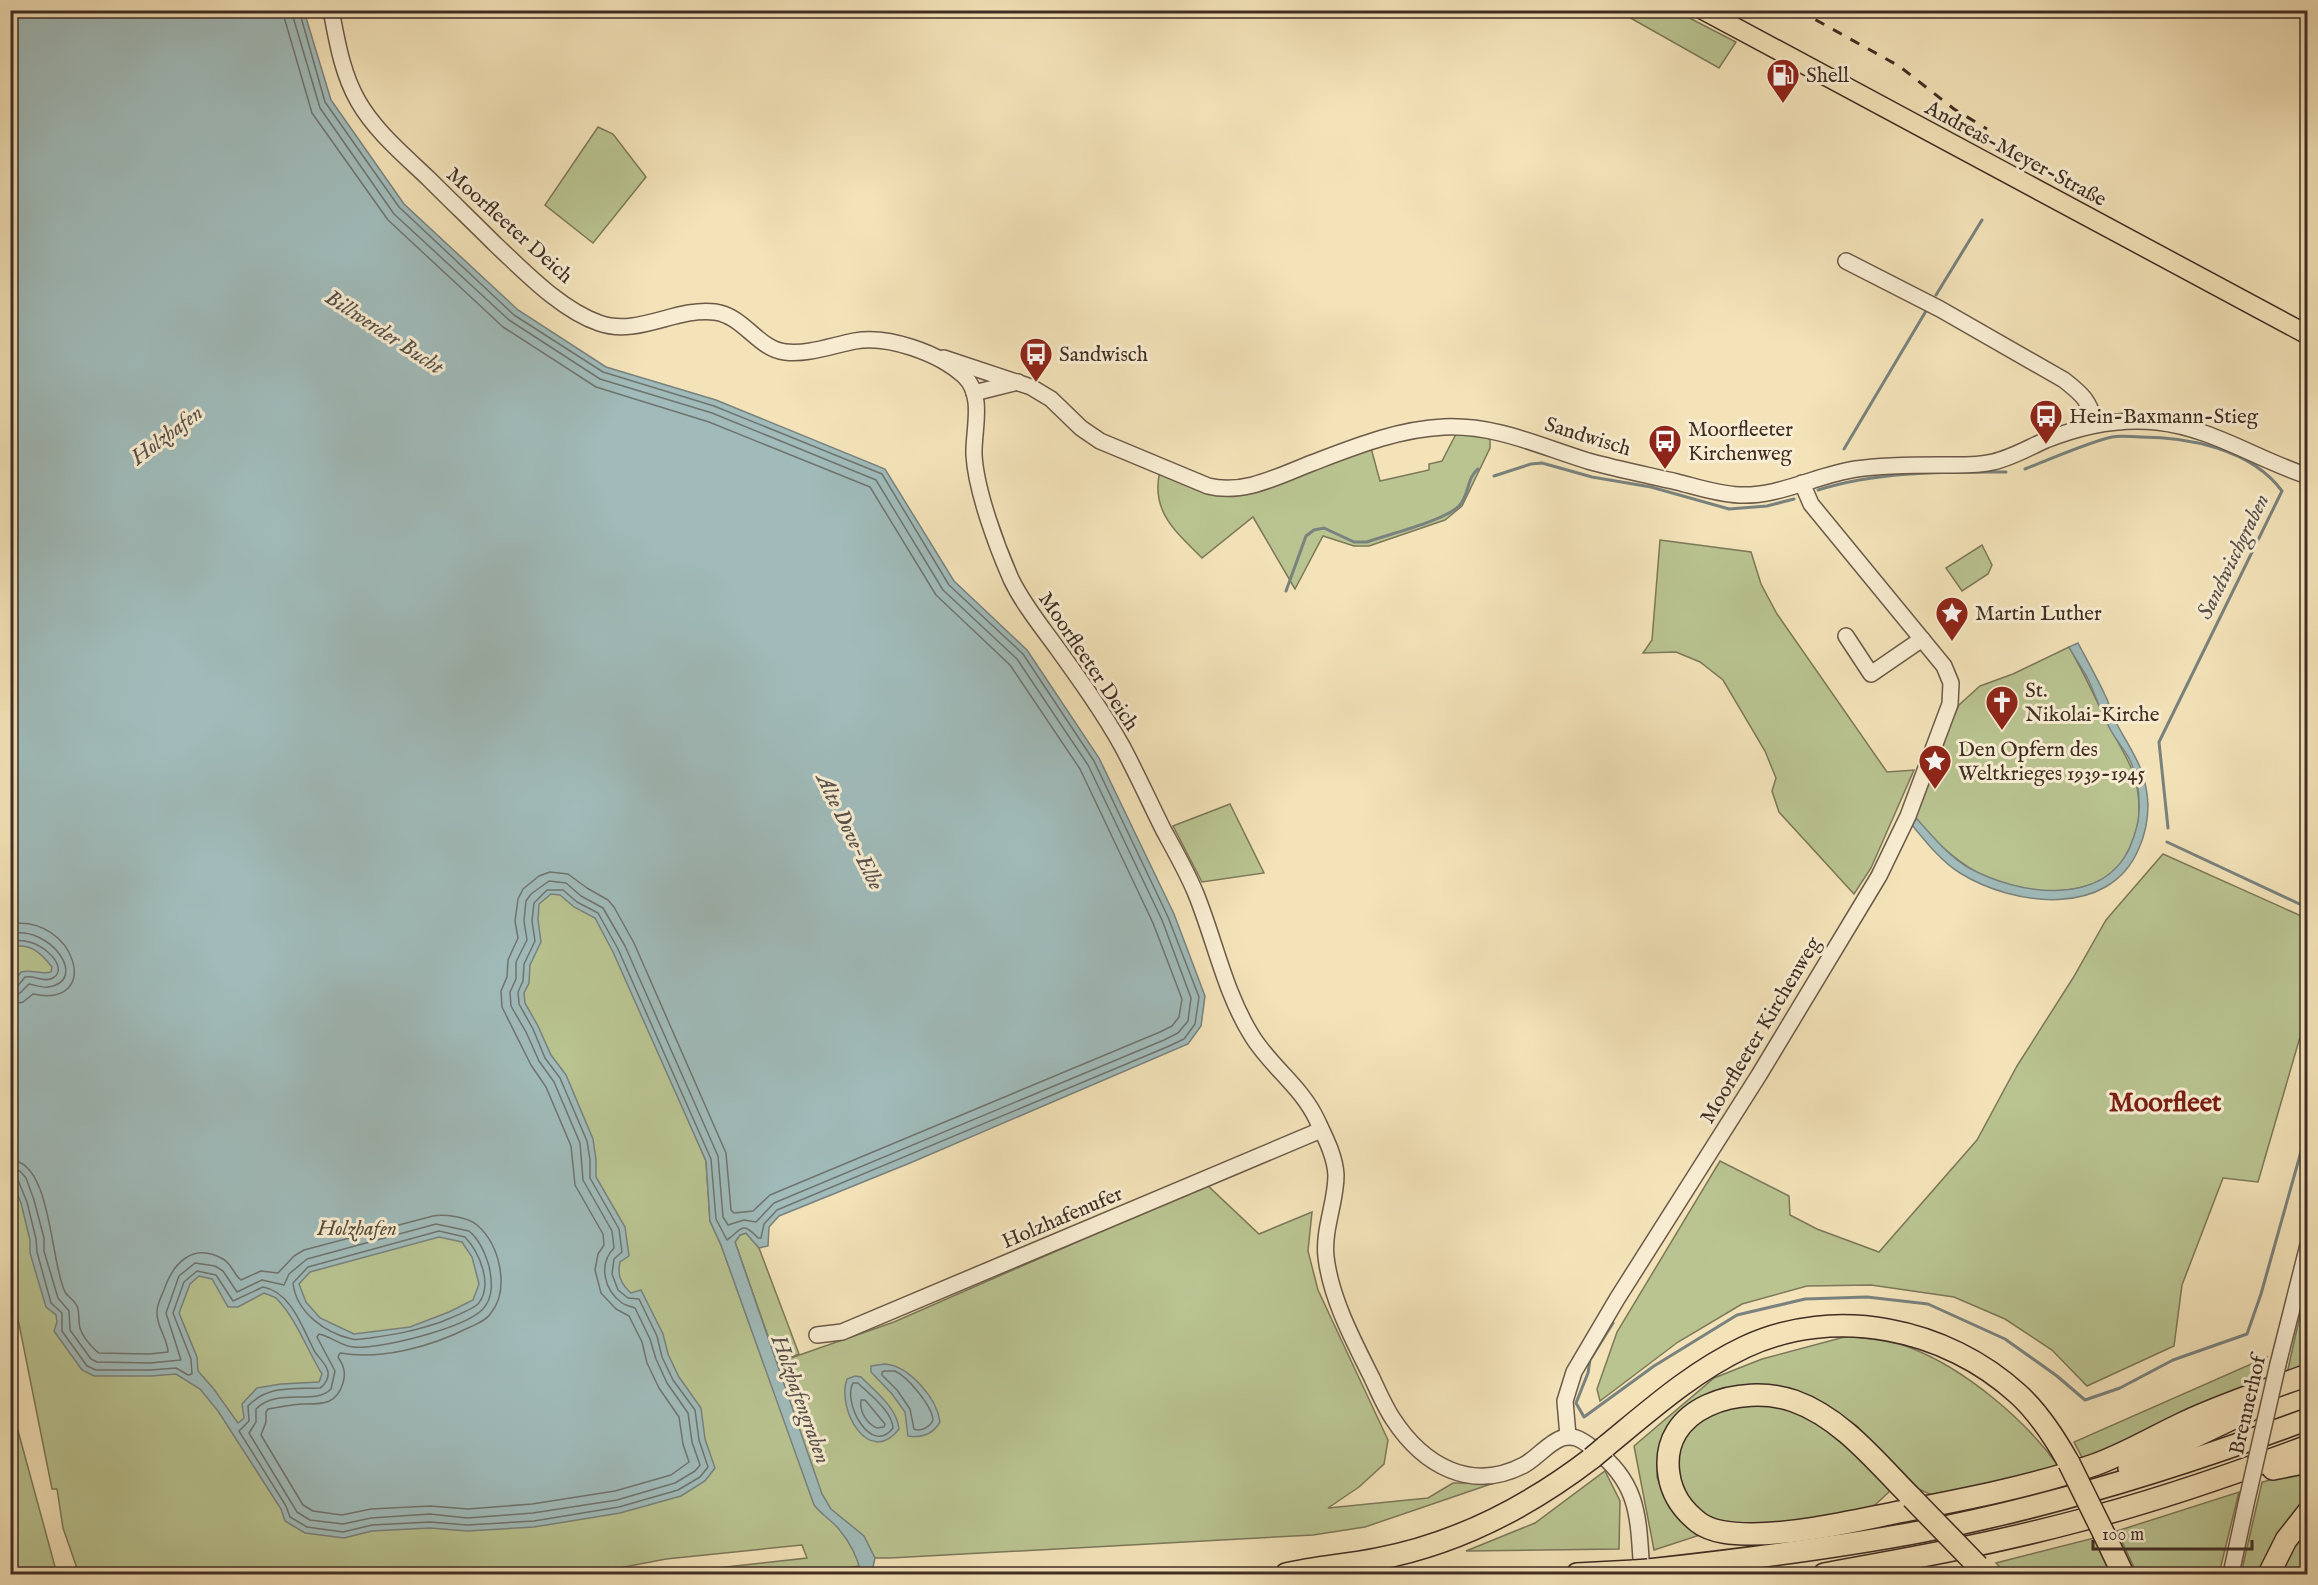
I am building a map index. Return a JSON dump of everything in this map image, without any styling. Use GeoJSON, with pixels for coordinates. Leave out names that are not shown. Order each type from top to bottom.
{"type":"FeatureCollection","features":[{"type":"Feature","properties":{"kind":"highway"},"geometry":{"type":"LineString","coordinates":[[1286,1575],[1386,1557],[1432,1545],[1480,1527],[1528,1502],[1558,1483],[1686,1381],[1746,1347],[1785,1333],[1823,1327],[1860,1326],[1893,1331],[1952,1349],[1985,1368],[2019,1395],[2054,1438],[2069,1463],[2123,1575]]}},
{"type":"Feature","properties":{"kind":"highway"},"geometry":{"type":"LineString","coordinates":[[1982,1570],[1912,1498],[1863,1449],[1828,1419],[1794,1401],[1775,1396],[1739,1395],[1705,1406],[1684,1423],[1676,1435],[1668,1457],[1670,1483],[1676,1499],[1686,1512],[1701,1525],[1736,1534],[1797,1530],[1954,1501],[2061,1475],[2120,1455],[2212,1410],[2307,1375]]}},
{"type":"Feature","properties":{"kind":"highway"},"geometry":{"type":"LineString","coordinates":[[2067,1497],[2307,1383]]}},
{"type":"Feature","properties":{"kind":"highway"},"geometry":{"type":"LineString","coordinates":[[1577,1575],[1642,1572],[1802,1552],[1919,1532],[2067,1497],[2227,1448],[2307,1419]]}},
{"type":"Feature","properties":{"kind":"highway"},"geometry":{"type":"LineString","coordinates":[[1824,1575],[1929,1556],[2075,1522],[2205,1482],[2307,1446]]}},
{"type":"Feature","properties":{"kind":"highway"},"geometry":{"type":"LineString","coordinates":[[2205,1482],[2307,1462]]}},
{"type":"Feature","properties":{"kind":"highway"},"geometry":{"type":"LineString","coordinates":[[2269,1575],[2286,1540],[2307,1512]]}},
{"type":"Feature","properties":{"kind":"main road","name":"Andreas-Meyer-Straße"},"geometry":{"type":"LineString","coordinates":[[1703,10],[2307,335]]}},
{"type":"Feature","properties":{"kind":"street","name":"Moorfleeter Deich"},"geometry":{"type":"LineString","coordinates":[[331,10],[346,74],[355,96],[370,118],[530,277],[555,297],[590,319],[609,326],[632,326],[697,312],[713,312],[736,320],[770,347],[781,352],[807,351],[858,340],[877,339],[902,344],[934,357],[963,375],[971,384],[976,412],[974,453],[976,470],[991,521],[1014,584],[1023,601],[1092,695],[1124,750],[1194,890],[1245,1024],[1264,1054],[1298,1089],[1312,1109],[1322,1130],[1333,1160],[1336,1179],[1326,1229],[1329,1274],[1347,1328],[1394,1421],[1421,1452],[1436,1464],[1449,1471],[1468,1475],[1488,1476],[1523,1465],[1568,1436]]}},
{"type":"Feature","properties":{"kind":"street"},"geometry":{"type":"LineString","coordinates":[[1846,261],[1940,309],[2064,380],[2080,392],[2092,409],[2095,424]]}},
{"type":"Feature","properties":{"kind":"street","name":"Sandwisch"},"geometry":{"type":"LineString","coordinates":[[934,357],[951,359],[1037,389],[1051,399],[1081,428],[1100,441],[1220,489],[1255,485],[1364,443],[1398,434],[1443,427],[1464,427],[1500,432],[1588,461],[1726,493],[1755,495],[1854,469],[1899,465],[1974,465],[1993,462],[2063,433],[2095,424],[2154,421],[2181,425],[2234,443],[2275,464],[2307,476]]}},
{"type":"Feature","properties":{"kind":"street"},"geometry":{"type":"LineString","coordinates":[[974,393],[1018,382]]}},
{"type":"Feature","properties":{"kind":"street","name":"Moorfleeter Kirchenweg"},"geometry":{"type":"LineString","coordinates":[[1568,1436],[1565,1401],[1574,1372],[1617,1299],[1759,1075],[1873,886],[1908,816],[1952,695],[1948,674],[1811,504],[1802,483]]}},
{"type":"Feature","properties":{"kind":"street"},"geometry":{"type":"LineString","coordinates":[[1846,636],[1871,674],[1922,639]]}},
{"type":"Feature","properties":{"kind":"street","name":"Holzhafenufer"},"geometry":{"type":"LineString","coordinates":[[817,1335],[842,1332],[1322,1130]]}},
{"type":"Feature","properties":{"kind":"street","name":"Brennerhof"},"geometry":{"type":"LineString","coordinates":[[2231,1575],[2307,1245]]}},
{"type":"Feature","properties":{"kind":"street"},"geometry":{"type":"LineString","coordinates":[[1568,1436],[1579,1438],[1609,1460],[1627,1485],[1638,1521],[1642,1572]]}},
{"type":"Feature","properties":{"kind":"green space"},"geometry":{"type":"Polygon","coordinates":[[[1618,11],[1676,11],[1736,42],[1719,68],[1618,11]]]}},
{"type":"Feature","properties":{"kind":"green space"},"geometry":{"type":"Polygon","coordinates":[[[598,127],[613,134],[646,177],[593,243],[545,205],[598,127]]]}},
{"type":"Feature","properties":{"kind":"green space","name":"Holzhafen"},"geometry":{"type":"Polygon","coordinates":[[[10,177],[585,876],[706,1161],[710,1221],[721,1245],[765,1367],[894,1322],[1207,1185],[1259,1234],[1312,1212],[1308,1251],[1318,1290],[1388,1440],[1384,1464],[1359,1487],[1328,1508],[1428,1498],[1453,1483],[1494,1483],[1365,1527],[1313,1535],[890,1558],[875,1558],[873,1555],[854,1552],[860,1566],[803,1574],[663,1574],[807,1558],[802,1545],[666,1559],[588,1574],[79,1574],[63,1528],[57,1489],[52,1489],[11,1291],[10,177]]]}},
{"type":"Feature","properties":{"kind":"green space"},"geometry":{"type":"Polygon","coordinates":[[[1457,432],[1485,435],[1490,440],[1490,448],[1462,506],[1445,520],[1369,546],[1354,546],[1323,536],[1295,589],[1253,517],[1202,558],[1175,530],[1162,509],[1159,498],[1160,471],[1206,489],[1235,496],[1371,448],[1380,481],[1429,470],[1429,464],[1442,461],[1457,432]]]}},
{"type":"Feature","properties":{"kind":"green space"},"geometry":{"type":"Polygon","coordinates":[[[1660,540],[1751,552],[1761,584],[1777,614],[1887,772],[1914,770],[1871,868],[1854,894],[1779,812],[1772,791],[1776,778],[1765,751],[1723,680],[1700,662],[1676,652],[1643,653],[1652,640],[1660,540]]]}},
{"type":"Feature","properties":{"kind":"green space"},"geometry":{"type":"Polygon","coordinates":[[[1982,545],[1992,565],[1988,574],[1962,591],[1946,568],[1982,545]]]}},
{"type":"Feature","properties":{"kind":"green space"},"geometry":{"type":"Polygon","coordinates":[[[2069,647],[2129,763],[2137,785],[2139,812],[2134,839],[2126,856],[2116,868],[2105,878],[2092,884],[2078,888],[2047,891],[2003,884],[1980,874],[1958,860],[1929,834],[1914,815],[1940,761],[1946,733],[1959,705],[1980,686],[2013,674],[2069,647]]]}},
{"type":"Feature","properties":{"kind":"green space"},"geometry":{"type":"Polygon","coordinates":[[[1230,804],[1264,873],[1202,882],[1173,826],[1230,804]]]}},
{"type":"Feature","properties":{"kind":"green space"},"geometry":{"type":"Polygon","coordinates":[[[2163,854],[2308,919],[2307,1013],[2258,1182],[2223,1178],[2182,1285],[2174,1346],[2087,1386],[2052,1350],[2005,1319],[1954,1297],[1871,1285],[1807,1286],[1742,1304],[1678,1342],[1600,1401],[1597,1389],[1617,1332],[1720,1161],[1789,1196],[1790,1215],[1817,1229],[1879,1252],[1977,1140],[2017,1066],[2073,978],[2106,920],[2163,854]]]}},
{"type":"Feature","properties":{"kind":"green space"},"geometry":{"type":"Polygon","coordinates":[[[746,1233],[759,1248],[799,1354],[777,1362],[735,1242],[740,1235],[746,1233]]]}},
{"type":"Feature","properties":{"kind":"green space"},"geometry":{"type":"Polygon","coordinates":[[[2307,1284],[2307,1369],[2286,1378],[2307,1284]]]}},
{"type":"Feature","properties":{"kind":"green space"},"geometry":{"type":"Polygon","coordinates":[[[1848,1336],[1904,1345],[1932,1357],[1973,1382],[2012,1414],[2059,1467],[1938,1498],[1908,1484],[1857,1426],[1813,1401],[1764,1387],[1732,1387],[1695,1402],[1671,1424],[1658,1453],[1657,1477],[1669,1507],[1697,1536],[1654,1550],[1634,1446],[1714,1378],[1762,1359],[1848,1336]]]}},
{"type":"Feature","properties":{"kind":"green space"},"geometry":{"type":"Polygon","coordinates":[[[2267,1357],[2259,1386],[2085,1463],[2074,1442],[2267,1357]]]}},
{"type":"Feature","properties":{"kind":"green space"},"geometry":{"type":"Polygon","coordinates":[[[1744,1402],[1803,1412],[1846,1444],[1890,1491],[1875,1505],[1875,1511],[1784,1526],[1728,1526],[1691,1507],[1677,1488],[1674,1452],[1694,1422],[1744,1402]]]}},
{"type":"Feature","properties":{"kind":"green space"},"geometry":{"type":"Polygon","coordinates":[[[11,1405],[57,1574],[11,1574],[11,1405]]]}},
{"type":"Feature","properties":{"kind":"green space"},"geometry":{"type":"Polygon","coordinates":[[[1605,1471],[1620,1501],[1619,1549],[1466,1551],[1535,1523],[1605,1471]]]}},
{"type":"Feature","properties":{"kind":"green space"},"geometry":{"type":"Polygon","coordinates":[[[2307,1471],[2307,1499],[2280,1534],[2269,1553],[2262,1574],[2241,1574],[2262,1482],[2307,1471]]]}},
{"type":"Feature","properties":{"kind":"green space"},"geometry":{"type":"Polygon","coordinates":[[[2239,1492],[2219,1574],[2137,1574],[2117,1531],[2239,1492]]]}},
{"type":"Feature","properties":{"kind":"green space"},"geometry":{"type":"Polygon","coordinates":[[[2307,1529],[2307,1574],[2280,1574],[2292,1546],[2307,1529]]]}},
{"type":"Feature","properties":{"kind":"green space"},"geometry":{"type":"Polygon","coordinates":[[[2094,1538],[2113,1574],[2006,1574],[1996,1563],[2094,1538]]]}},
{"type":"Feature","properties":{"kind":"water"},"geometry":{"type":"Polygon","coordinates":[[[11,10],[304,11],[331,100],[404,204],[518,310],[606,367],[716,400],[885,469],[954,581],[1027,650],[1099,758],[1174,914],[1205,996],[1201,1026],[1188,1044],[910,1163],[779,1216],[769,1227],[768,1246],[759,1248],[746,1233],[740,1235],[735,1242],[822,1494],[831,1509],[864,1536],[875,1558],[874,1574],[861,1574],[846,1538],[814,1505],[721,1245],[710,1221],[706,1161],[613,952],[595,918],[574,907],[560,895],[551,894],[539,904],[538,920],[541,942],[530,965],[529,983],[524,993],[525,1003],[551,1055],[566,1075],[593,1139],[596,1177],[625,1227],[629,1256],[620,1262],[621,1279],[631,1293],[641,1290],[663,1334],[668,1354],[679,1377],[701,1408],[705,1439],[715,1468],[705,1481],[681,1496],[620,1513],[534,1527],[467,1531],[430,1528],[372,1531],[344,1538],[305,1533],[285,1521],[281,1509],[218,1411],[200,1389],[176,1374],[94,1376],[82,1370],[54,1331],[57,1322],[56,1315],[46,1307],[30,1253],[30,1240],[21,1203],[10,1176],[11,985],[21,972],[47,973],[51,972],[52,967],[39,953],[29,947],[10,948],[11,10]],[[439,1237],[310,1272],[299,1284],[306,1302],[320,1318],[354,1334],[410,1327],[449,1312],[473,1300],[479,1284],[472,1257],[462,1242],[439,1237]],[[199,1276],[190,1284],[179,1313],[197,1357],[198,1371],[238,1423],[244,1418],[242,1404],[257,1388],[319,1382],[322,1374],[296,1326],[277,1299],[264,1293],[238,1307],[228,1307],[212,1279],[199,1276]]]}},
{"type":"Feature","properties":{"kind":"water"},"geometry":{"type":"Polygon","coordinates":[[[2078,643],[2113,717],[2136,758],[2144,779],[2148,804],[2143,838],[2125,871],[2106,886],[2084,896],[2058,900],[2006,893],[1960,873],[1946,863],[1912,825],[1916,818],[1954,858],[1969,868],[2010,884],[2034,889],[2079,888],[2100,880],[2117,867],[2130,847],[2137,826],[2139,805],[2137,783],[2125,751],[2110,729],[2088,679],[2069,647],[2078,643]]]}},
{"type":"Feature","properties":{"kind":"water"},"geometry":{"type":"Polygon","coordinates":[[[885,1364],[894,1366],[912,1377],[934,1403],[940,1422],[930,1432],[922,1436],[908,1436],[905,1412],[871,1372],[871,1366],[885,1364]]]}},
{"type":"Feature","properties":{"kind":"water"},"geometry":{"type":"Polygon","coordinates":[[[855,1376],[861,1377],[873,1388],[894,1414],[899,1429],[888,1439],[877,1442],[866,1438],[851,1418],[846,1405],[845,1391],[847,1379],[855,1376]]]}},
{"type":"Feature","properties":{"kind":"waterway"},"geometry":{"type":"LineString","coordinates":[[1936,295],[1982,220]]}},
{"type":"Feature","properties":{"kind":"waterway"},"geometry":{"type":"LineString","coordinates":[[1844,449],[1926,311]]}},
{"type":"Feature","properties":{"kind":"waterway","name":"Sandwischgraben"},"geometry":{"type":"LineString","coordinates":[[2025,469],[2112,437],[2159,438],[2198,443],[2236,455],[2254,465],[2282,491],[2159,742],[2168,828]]}},
{"type":"Feature","properties":{"kind":"waterway","name":"Sandwischgraben"},"geometry":{"type":"LineString","coordinates":[[1494,476],[1531,464],[1542,463],[1592,477],[1651,487],[1729,509],[1767,506],[1794,499]]}},
{"type":"Feature","properties":{"kind":"waterway","name":"Sandwischgraben"},"geometry":{"type":"LineString","coordinates":[[1286,591],[1306,536],[1314,530],[1324,528],[1354,542],[1367,542],[1429,522],[1452,512],[1459,506],[1465,497],[1474,472],[1478,469]]}},
{"type":"Feature","properties":{"kind":"waterway","name":"Sandwischgraben"},"geometry":{"type":"LineString","coordinates":[[1818,490],[1887,476],[2006,472]]}},
{"type":"Feature","properties":{"kind":"waterway"},"geometry":{"type":"LineString","coordinates":[[2167,842],[2308,908]]}},
{"type":"Feature","properties":{"kind":"waterway"},"geometry":{"type":"LineString","coordinates":[[1613,1323],[1590,1360],[1588,1373],[1576,1403],[1584,1417],[1654,1366],[1737,1315],[1805,1299],[1867,1297],[1928,1304],[2005,1339],[2057,1376],[2085,1400],[2120,1388],[2173,1360],[2247,1334],[2261,1294],[2304,1141]]}},
{"type":"Feature","properties":{"kind":"railway"},"geometry":{"type":"LineString","coordinates":[[1798,10],[1899,66],[1954,109],[1987,129]]}},
{"type":"Feature","properties":{"kind":"place","name":"Shell"},"geometry":{"type":"Point","coordinates":[1783,104]}},
{"type":"Feature","properties":{"kind":"place","name":"Sandwisch"},"geometry":{"type":"Point","coordinates":[1036,383]}},
{"type":"Feature","properties":{"kind":"place","name":"Hein-Baxmann-Stieg"},"geometry":{"type":"Point","coordinates":[2046,445]}},
{"type":"Feature","properties":{"kind":"place","name":"Moorfleeter Kirchenweg"},"geometry":{"type":"Point","coordinates":[1665,470]}},
{"type":"Feature","properties":{"kind":"place","name":"Martin Luther"},"geometry":{"type":"Point","coordinates":[1952,642]}},
{"type":"Feature","properties":{"kind":"place","name":"St. Nikolai-Kirche"},"geometry":{"type":"Point","coordinates":[2002,731]}},
{"type":"Feature","properties":{"kind":"place","name":"Den Opfern des Weltkrieges 1939-1945"},"geometry":{"type":"Point","coordinates":[1935,790]}},
{"type":"Feature","properties":{"kind":"district","name":"Moorfleet"},"geometry":{"type":"Point","coordinates":[2165,1102]}},
{"type":"Feature","properties":{"kind":"water label","name":"Billwerder Bucht"},"geometry":{"type":"Point","coordinates":[385,331]}},
{"type":"Feature","properties":{"kind":"water label","name":"Alte Dove-Elbe"},"geometry":{"type":"Point","coordinates":[851,831]}},
{"type":"Feature","properties":{"kind":"water label","name":"Holzhafengraben"},"geometry":{"type":"Point","coordinates":[802,1399]}}]}
